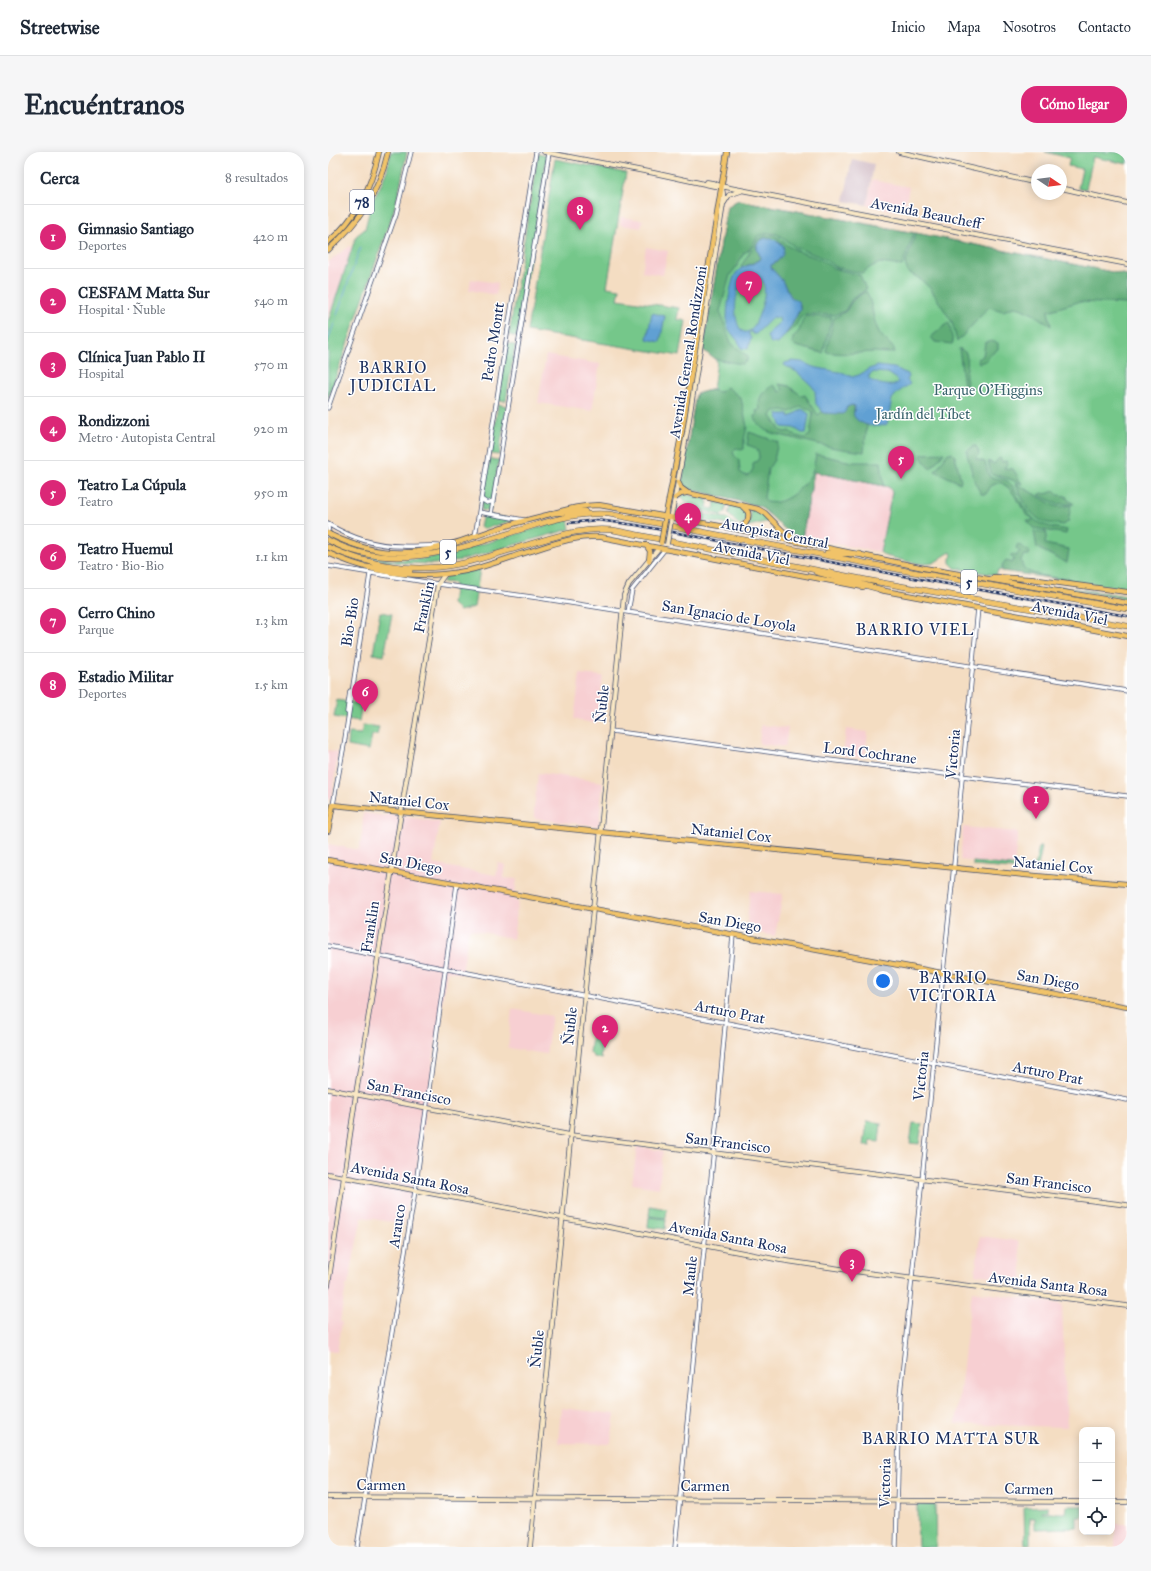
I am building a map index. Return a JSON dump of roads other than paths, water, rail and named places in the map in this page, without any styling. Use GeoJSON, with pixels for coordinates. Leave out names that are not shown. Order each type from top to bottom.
{"type":"FeatureCollection","features":[{"type":"Feature","properties":{"kind":"highway"},"geometry":{"type":"LineString","coordinates":[[553,513],[578,511],[604,514]]}},
{"type":"Feature","properties":{"kind":"highway","name":"Autopista Central"},"geometry":{"type":"LineString","coordinates":[[329,536],[354,550],[376,555],[398,558],[422,557],[446,552],[563,517],[604,514],[633,517],[907,571],[1127,609]]}},
{"type":"Feature","properties":{"kind":"highway","name":"Autopista Central"},"geometry":{"type":"LineString","coordinates":[[328,547],[349,556],[371,562],[401,567],[423,568],[466,563],[568,532],[600,529],[629,532],[880,582],[1127,626]]}},
{"type":"Feature","properties":{"kind":"highway"},"geometry":{"type":"LineString","coordinates":[[811,553],[860,554]]}},
{"type":"Feature","properties":{"kind":"highway"},"geometry":{"type":"LineString","coordinates":[[802,566],[829,576],[884,590]]}},
{"type":"Feature","properties":{"kind":"highway"},"geometry":{"type":"LineString","coordinates":[[366,567],[401,571],[423,568]]}},
{"type":"Feature","properties":{"kind":"main road","name":"78"},"geometry":{"type":"LineString","coordinates":[[328,242],[349,221],[362,202],[372,179],[379,152]]}},
{"type":"Feature","properties":{"kind":"main road","name":"78"},"geometry":{"type":"LineString","coordinates":[[328,250],[349,230],[369,203],[380,179],[388,152]]}},
{"type":"Feature","properties":{"kind":"main road","name":"Avenida Beaucheff"},"geometry":{"type":"LineString","coordinates":[[544,152],[714,186],[1127,264]]}},
{"type":"Feature","properties":{"kind":"main road","name":"Avenida General Rondizzoni"},"geometry":{"type":"LineString","coordinates":[[666,519],[682,431],[720,186],[727,152]]}},
{"type":"Feature","properties":{"kind":"main road"},"geometry":{"type":"LineString","coordinates":[[899,152],[1031,182]]}},
{"type":"Feature","properties":{"kind":"main road","name":"Avenida General Rondizzoni"},"geometry":{"type":"LineString","coordinates":[[671,520],[723,205],[724,192],[720,186]]}},
{"type":"Feature","properties":{"kind":"main road"},"geometry":{"type":"LineString","coordinates":[[1067,189],[1127,203]]}},
{"type":"Feature","properties":{"kind":"main road"},"geometry":{"type":"LineString","coordinates":[[723,205],[729,195],[742,191]]}},
{"type":"Feature","properties":{"kind":"main road"},"geometry":{"type":"LineString","coordinates":[[678,482],[681,488],[688,493]]}},
{"type":"Feature","properties":{"kind":"main road"},"geometry":{"type":"LineString","coordinates":[[675,498],[681,494],[688,493],[755,507],[762,511],[783,531],[798,542]]}},
{"type":"Feature","properties":{"kind":"main road"},"geometry":{"type":"LineString","coordinates":[[736,529],[744,526],[749,517],[747,510],[739,504]]}},
{"type":"Feature","properties":{"kind":"main road","name":"Avenida Viel"},"geometry":{"type":"LineString","coordinates":[[329,536],[359,546],[386,552],[419,552],[475,537],[553,513],[580,506],[599,505],[671,520],[736,529],[915,566],[1127,603]]}},
{"type":"Feature","properties":{"kind":"main road","name":"Ñuble"},"geometry":{"type":"LineString","coordinates":[[530,1547],[570,1135],[611,732],[625,612],[626,589],[660,545],[666,519]]}},
{"type":"Feature","properties":{"kind":"main road","name":"Ñuble"},"geometry":{"type":"LineString","coordinates":[[666,547],[671,520]]}},
{"type":"Feature","properties":{"kind":"main road","name":"Avenida Viel"},"geometry":{"type":"LineString","coordinates":[[328,553],[366,567],[387,572],[404,574],[445,574],[482,567],[561,541],[601,537],[646,545],[660,545],[884,590],[1127,636]]}},
{"type":"Feature","properties":{"kind":"main road"},"geometry":{"type":"LineString","coordinates":[[646,545],[650,551],[649,561]]}},
{"type":"Feature","properties":{"kind":"main road","name":"Franklin"},"geometry":{"type":"LineString","coordinates":[[328,1286],[356,1094],[438,584],[445,574]]}},
{"type":"Feature","properties":{"kind":"main road"},"geometry":{"type":"LineString","coordinates":[[980,577],[1031,579],[1127,592]]}},
{"type":"Feature","properties":{"kind":"main road","name":"Nataniel Cox"},"geometry":{"type":"LineString","coordinates":[[333,804],[954,868],[1127,884]]}},
{"type":"Feature","properties":{"kind":"main road","name":"Bio-Bio"},"geometry":{"type":"LineString","coordinates":[[328,832],[333,804]]}},
{"type":"Feature","properties":{"kind":"main road","name":"San Diego"},"geometry":{"type":"LineString","coordinates":[[328,860],[1127,1007]]}},
{"type":"Feature","properties":{"kind":"main road","name":"San Francisco"},"geometry":{"type":"LineString","coordinates":[[328,1089],[570,1135],[1127,1205]]}},
{"type":"Feature","properties":{"kind":"main road","name":"Avenida Santa Rosa"},"geometry":{"type":"LineString","coordinates":[[328,1174],[784,1261],[1127,1306]]}},
{"type":"Feature","properties":{"kind":"main road","name":"Carmen"},"geometry":{"type":"LineString","coordinates":[[328,1496],[1079,1502]]}},
{"type":"Feature","properties":{"kind":"main road"},"geometry":{"type":"LineString","coordinates":[[1115,1502],[1127,1502]]}},
{"type":"Feature","properties":{"kind":"street"},"geometry":{"type":"LineString","coordinates":[[328,408],[396,214],[411,152]]}},
{"type":"Feature","properties":{"kind":"street","name":"Pedro Montt"},"geometry":{"type":"LineString","coordinates":[[475,537],[536,152]]}},
{"type":"Feature","properties":{"kind":"street","name":"Pedro Montt"},"geometry":{"type":"LineString","coordinates":[[491,514],[549,152]]}},
{"type":"Feature","properties":{"kind":"street"},"geometry":{"type":"LineString","coordinates":[[481,499],[486,503],[493,501]]}},
{"type":"Feature","properties":{"kind":"street","name":"Avenida Viel"},"geometry":{"type":"LineString","coordinates":[[479,512],[527,520]]}},
{"type":"Feature","properties":{"kind":"street"},"geometry":{"type":"LineString","coordinates":[[328,526],[329,536],[339,531]]}},
{"type":"Feature","properties":{"kind":"street"},"geometry":{"type":"LineString","coordinates":[[328,526],[360,540],[380,545],[444,546]]}},
{"type":"Feature","properties":{"kind":"street","name":"Ñuble"},"geometry":{"type":"LineString","coordinates":[[625,612],[632,590],[666,547]]}},
{"type":"Feature","properties":{"kind":"street","name":"San Ignacio de Loyola"},"geometry":{"type":"LineString","coordinates":[[328,566],[370,574],[486,590],[1127,691]]}},
{"type":"Feature","properties":{"kind":"street","name":"Bio-Bio"},"geometry":{"type":"LineString","coordinates":[[333,804],[345,720],[370,574]]}},
{"type":"Feature","properties":{"kind":"street","name":"Victoria"},"geometry":{"type":"LineString","coordinates":[[896,1547],[900,1400],[954,868],[978,608]]}},
{"type":"Feature","properties":{"kind":"street","name":"Lord Cochrane"},"geometry":{"type":"LineString","coordinates":[[611,732],[1127,796]]}},
{"type":"Feature","properties":{"kind":"street","name":"Arauco"},"geometry":{"type":"LineString","coordinates":[[357,1547],[415,1191],[457,884]]}},
{"type":"Feature","properties":{"kind":"street","name":"Maule"},"geometry":{"type":"LineString","coordinates":[[675,1547],[714,1153],[733,935]]}},
{"type":"Feature","properties":{"kind":"street","name":"Arturo Prat"},"geometry":{"type":"LineString","coordinates":[[328,946],[1127,1100]]}},
{"type":"Feature","properties":{"kind":"water"},"geometry":{"type":"Polygon","coordinates":[[[772,238],[783,245],[783,254],[771,265],[771,268],[781,279],[791,297],[799,302],[800,309],[790,328],[778,344],[771,343],[767,337],[771,330],[780,322],[779,318],[773,317],[756,334],[753,334],[751,331],[749,332],[751,338],[748,349],[741,348],[727,323],[730,290],[734,276],[739,270],[761,259],[757,246],[762,240],[772,238]],[[754,275],[745,278],[736,298],[737,321],[740,329],[746,332],[753,328],[759,316],[764,299],[764,283],[760,278],[754,275]]]}},
{"type":"Feature","properties":{"kind":"water"},"geometry":{"type":"Polygon","coordinates":[[[652,313],[665,316],[660,342],[647,339],[652,313]]]}},
{"type":"Feature","properties":{"kind":"water"},"geometry":{"type":"Polygon","coordinates":[[[792,361],[802,362],[813,367],[844,373],[852,377],[878,366],[894,368],[908,374],[909,377],[907,380],[910,384],[897,393],[892,399],[887,424],[874,426],[864,424],[856,419],[854,416],[855,406],[852,405],[847,407],[843,414],[824,413],[816,404],[815,390],[797,372],[784,365],[785,363],[792,361]],[[874,372],[869,375],[869,379],[884,385],[898,383],[897,379],[888,373],[874,372]]]}},
{"type":"Feature","properties":{"kind":"water"},"geometry":{"type":"Polygon","coordinates":[[[802,409],[809,414],[806,433],[802,433],[794,428],[782,427],[778,414],[788,414],[790,417],[802,409]]]}},
{"type":"Feature","properties":{"kind":"waterway"},"geometry":{"type":"LineString","coordinates":[[328,341],[360,248]]}},
{"type":"Feature","properties":{"kind":"railway"},"geometry":{"type":"LineString","coordinates":[[569,523],[597,520],[636,525],[914,578],[1127,616]]}},
{"type":"Feature","properties":{"kind":"place","name":"Estadio Militar"},"geometry":{"type":"Point","coordinates":[580,230]}},
{"type":"Feature","properties":{"kind":"place","name":"Cerro Chino"},"geometry":{"type":"Point","coordinates":[749,304]}},
{"type":"Feature","properties":{"kind":"place","name":"Teatro La Cúpula"},"geometry":{"type":"Point","coordinates":[901,479]}},
{"type":"Feature","properties":{"kind":"place","name":"Rondizzoni"},"geometry":{"type":"Point","coordinates":[688,536]}},
{"type":"Feature","properties":{"kind":"place","name":"Teatro Huemul"},"geometry":{"type":"Point","coordinates":[365,712]}},
{"type":"Feature","properties":{"kind":"place","name":"Gimnasio Santiago"},"geometry":{"type":"Point","coordinates":[1036,819]}},
{"type":"Feature","properties":{"kind":"place","name":"CESFAM Matta Sur"},"geometry":{"type":"Point","coordinates":[605,1048]}},
{"type":"Feature","properties":{"kind":"place","name":"Clínica Juan Pablo II"},"geometry":{"type":"Point","coordinates":[852,1282]}},
{"type":"Feature","properties":{"kind":"district","name":"BARRIO JUDICIAL"},"geometry":{"type":"Point","coordinates":[393,376]}},
{"type":"Feature","properties":{"kind":"district","name":"BARRIO VIEL"},"geometry":{"type":"Point","coordinates":[915,629]}},
{"type":"Feature","properties":{"kind":"district","name":"BARRIO VICTORIA"},"geometry":{"type":"Point","coordinates":[953,986]}},
{"type":"Feature","properties":{"kind":"district","name":"BARRIO MATTA SUR"},"geometry":{"type":"Point","coordinates":[951,1438]}},
{"type":"Feature","properties":{"kind":"park label","name":"Parque O'Higgins"},"geometry":{"type":"Point","coordinates":[988,390]}},
{"type":"Feature","properties":{"kind":"park label","name":"Jardín del Tíbet"},"geometry":{"type":"Point","coordinates":[923,414]}}]}
